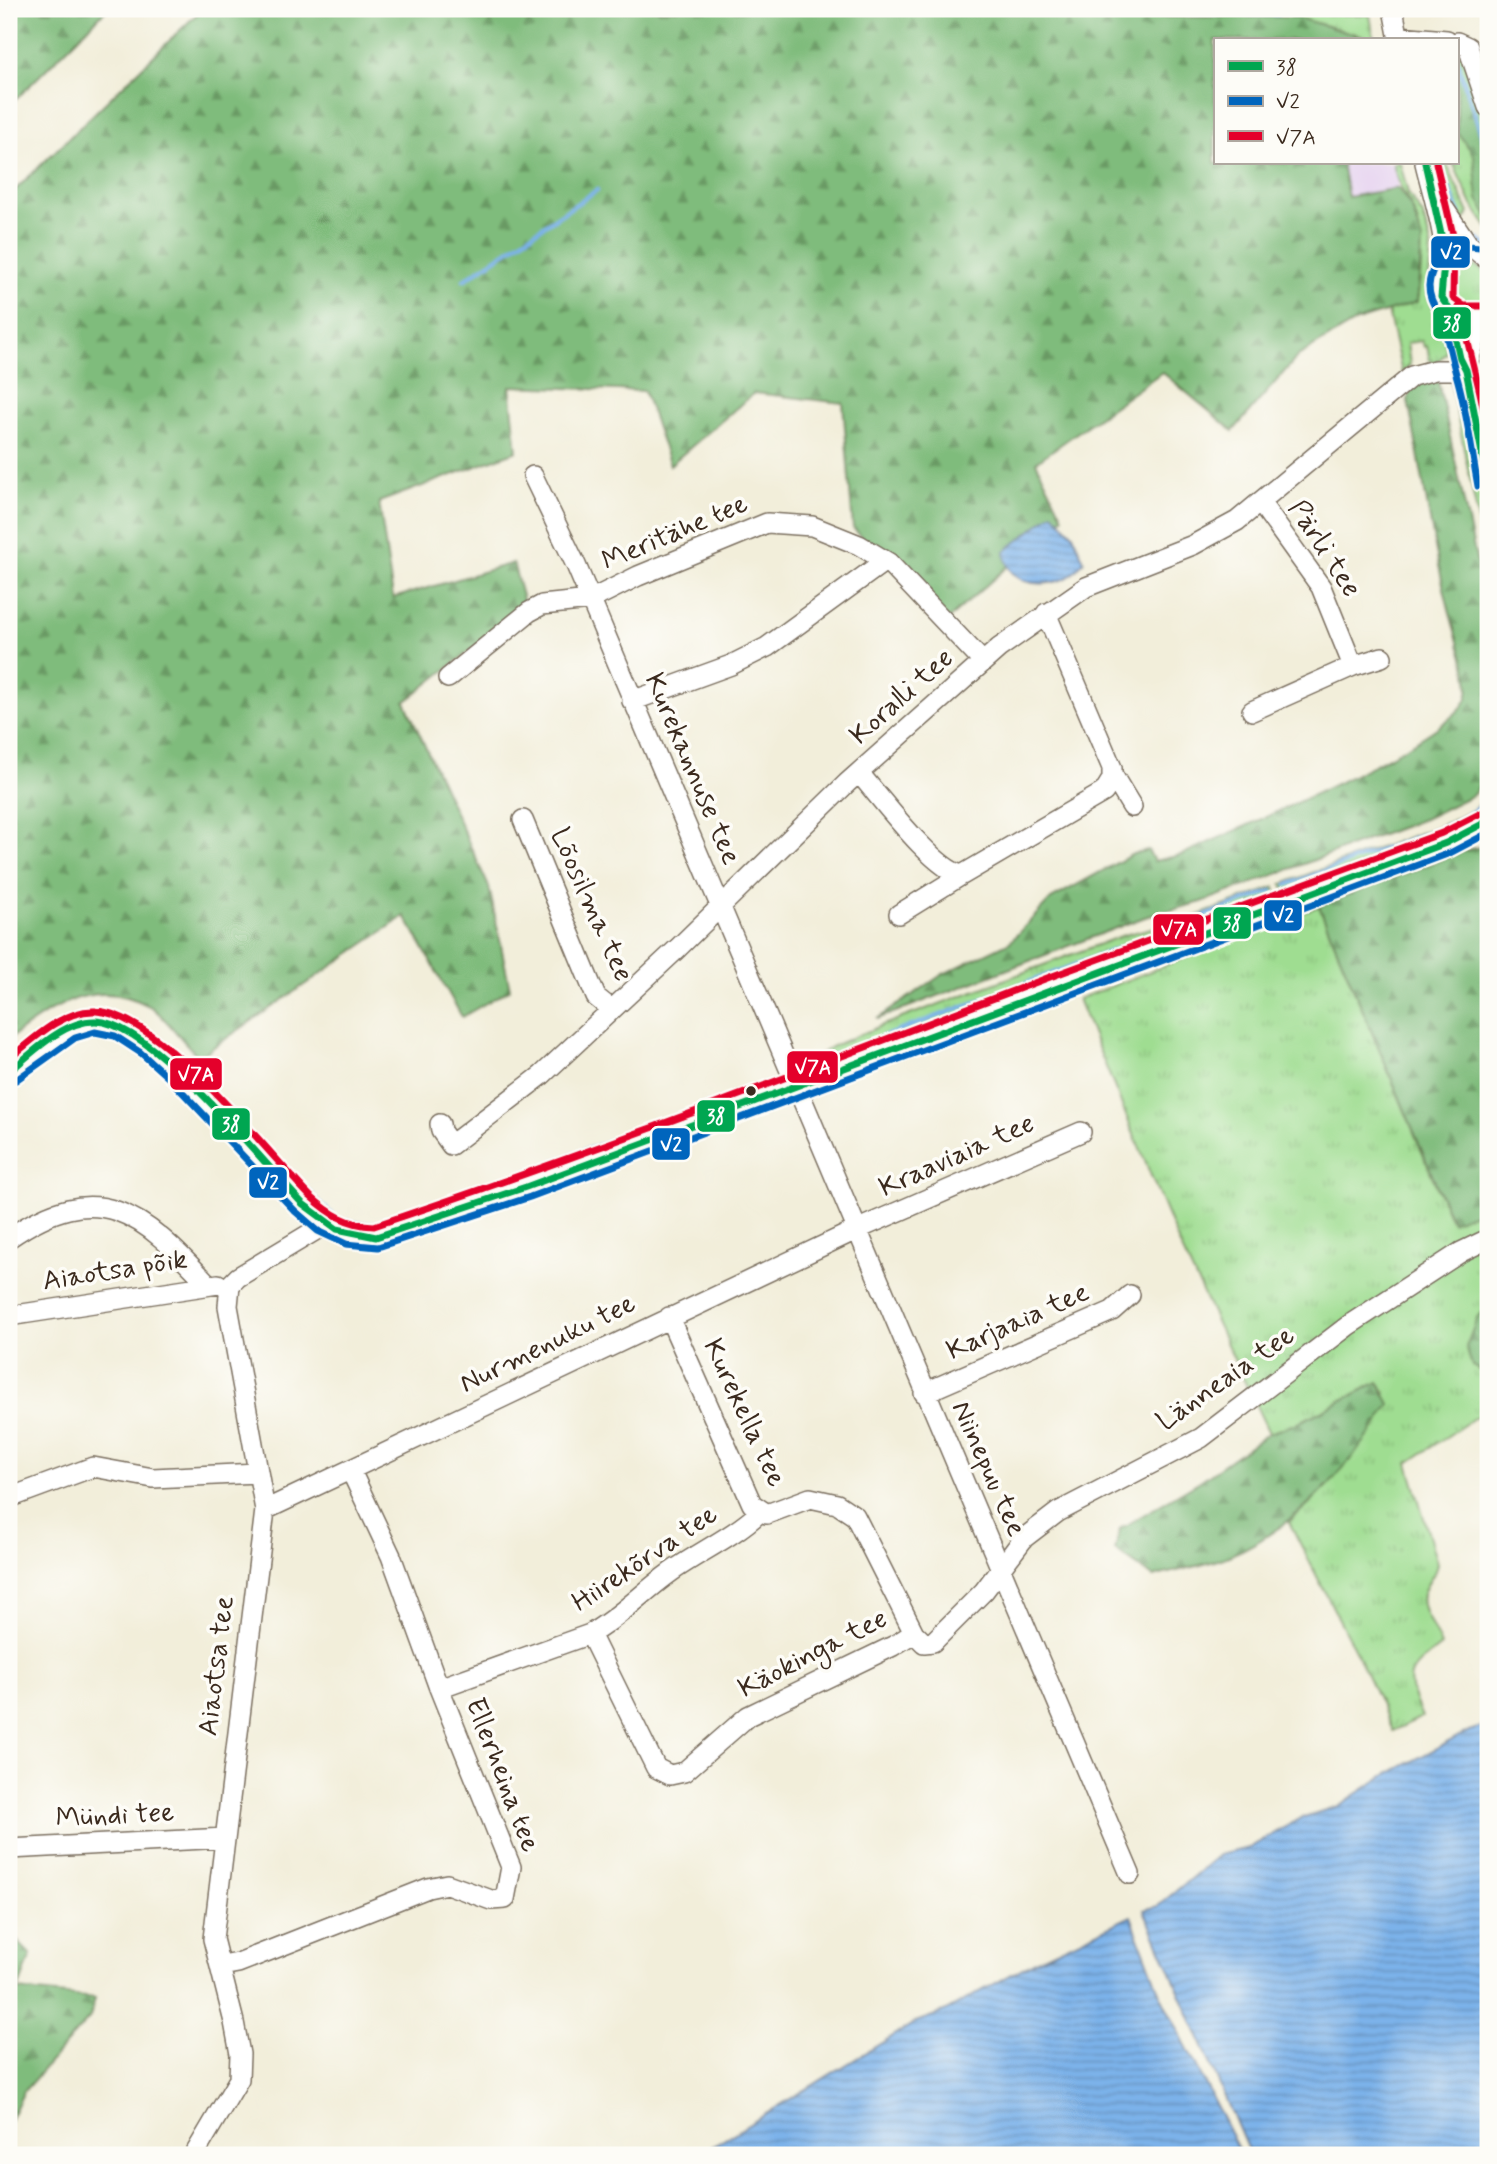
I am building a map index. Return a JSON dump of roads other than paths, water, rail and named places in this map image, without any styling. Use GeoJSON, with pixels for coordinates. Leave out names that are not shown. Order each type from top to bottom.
{"type":"FeatureCollection","features":[{"type":"Feature","properties":{"kind":"street"},"geometry":{"type":"LineString","coordinates":[[1393,9],[1398,38]]}},
{"type":"Feature","properties":{"kind":"street"},"geometry":{"type":"LineString","coordinates":[[1458,42],[1468,47],[1488,107]]}},
{"type":"Feature","properties":{"kind":"street"},"geometry":{"type":"LineString","coordinates":[[1425,164],[1445,252],[1440,284],[1441,297],[1449,309],[1460,317],[1473,319],[1488,315]]}},
{"type":"Feature","properties":{"kind":"street"},"geometry":{"type":"LineString","coordinates":[[1433,191],[1457,230],[1485,259]]}},
{"type":"Feature","properties":{"kind":"street"},"geometry":{"type":"LineString","coordinates":[[1444,270],[1461,258],[1485,259]]}},
{"type":"Feature","properties":{"kind":"street"},"geometry":{"type":"LineString","coordinates":[[1449,309],[1460,359],[1466,370],[1488,484]]}},
{"type":"Feature","properties":{"kind":"street"},"geometry":{"type":"LineString","coordinates":[[1466,370],[1488,315]]}},
{"type":"Feature","properties":{"kind":"street","name":"Koralli tee"},"geometry":{"type":"LineString","coordinates":[[440,1124],[441,1131],[451,1144],[542,1074],[859,773],[983,662],[1046,613],[1086,587],[1193,545],[1237,521],[1412,376],[1435,370],[1466,370]]}},
{"type":"Feature","properties":{"kind":"street","name":"Kurekannuse tee"},"geometry":{"type":"LineString","coordinates":[[533,477],[590,600],[798,1086]]}},
{"type":"Feature","properties":{"kind":"street","name":"Pärli tee"},"geometry":{"type":"LineString","coordinates":[[1260,502],[1321,587],[1353,666]]}},
{"type":"Feature","properties":{"kind":"street","name":"Meritähe tee"},"geometry":{"type":"LineString","coordinates":[[590,600],[638,576],[767,523],[812,526],[859,545],[885,561],[983,662]]}},
{"type":"Feature","properties":{"kind":"street"},"geometry":{"type":"LineString","coordinates":[[632,701],[732,665],[768,647],[885,561]]}},
{"type":"Feature","properties":{"kind":"street"},"geometry":{"type":"LineString","coordinates":[[447,678],[529,612],[542,605],[590,600]]}},
{"type":"Feature","properties":{"kind":"street"},"geometry":{"type":"LineString","coordinates":[[1046,613],[1112,774],[1132,807]]}},
{"type":"Feature","properties":{"kind":"street"},"geometry":{"type":"LineString","coordinates":[[1252,710],[1353,666],[1382,657]]}},
{"type":"Feature","properties":{"kind":"street"},"geometry":{"type":"LineString","coordinates":[[859,773],[922,846],[946,869],[962,875]]}},
{"type":"Feature","properties":{"kind":"street"},"geometry":{"type":"LineString","coordinates":[[899,914],[1104,792],[1109,787],[1112,774]]}},
{"type":"Feature","properties":{"kind":"street","name":"Lõosilma tee"},"geometry":{"type":"LineString","coordinates":[[523,820],[596,997],[611,1009]]}},
{"type":"Feature","properties":{"kind":"street"},"geometry":{"type":"LineString","coordinates":[[9,1072],[66,1029],[98,1021],[127,1028],[159,1053],[305,1207],[326,1224],[361,1237],[392,1234],[798,1086],[1052,988],[1446,843],[1488,821]]}},
{"type":"Feature","properties":{"kind":"street","name":"Niinepuu tee"},"geometry":{"type":"LineString","coordinates":[[798,1086],[924,1393],[1001,1567],[1130,1874]]}},
{"type":"Feature","properties":{"kind":"street","name":"Kraaviaia tee"},"geometry":{"type":"LineString","coordinates":[[856,1230],[1081,1132]]}},
{"type":"Feature","properties":{"kind":"street"},"geometry":{"type":"LineString","coordinates":[[9,1238],[55,1212],[100,1205],[130,1215],[150,1228],[208,1284]]}},
{"type":"Feature","properties":{"kind":"street"},"geometry":{"type":"LineString","coordinates":[[230,1285],[238,1276],[326,1224]]}},
{"type":"Feature","properties":{"kind":"street","name":"Nurmenuku tee"},"geometry":{"type":"LineString","coordinates":[[265,1510],[856,1230]]}},
{"type":"Feature","properties":{"kind":"street","name":"Länneaia tee"},"geometry":{"type":"LineString","coordinates":[[1001,1567],[1024,1538],[1058,1512],[1200,1438],[1349,1325],[1461,1252],[1488,1239]]}},
{"type":"Feature","properties":{"kind":"street","name":"Aiaotsa põik"},"geometry":{"type":"LineString","coordinates":[[9,1315],[190,1290],[208,1284],[230,1285]]}},
{"type":"Feature","properties":{"kind":"street","name":"Aiaotsa tee"},"geometry":{"type":"LineString","coordinates":[[194,2155],[239,2079],[240,2054],[222,1966],[213,1939],[265,1510],[228,1306],[230,1285]]}},
{"type":"Feature","properties":{"kind":"street","name":"Karjaaia tee"},"geometry":{"type":"LineString","coordinates":[[924,1393],[1112,1311],[1121,1306],[1130,1295]]}},
{"type":"Feature","properties":{"kind":"street","name":"Kurekella tee"},"geometry":{"type":"LineString","coordinates":[[668,1317],[752,1504],[768,1514],[810,1498],[837,1503],[855,1516],[914,1633]]}},
{"type":"Feature","properties":{"kind":"street"},"geometry":{"type":"LineString","coordinates":[[9,1498],[93,1467],[153,1478],[257,1473]]}},
{"type":"Feature","properties":{"kind":"street","name":"Ellerheina tee"},"geometry":{"type":"LineString","coordinates":[[222,1966],[238,1963],[428,1888],[447,1884],[491,1900],[505,1899],[511,1867],[439,1688],[391,1556],[351,1471]]}},
{"type":"Feature","properties":{"kind":"street","name":"Hiirekõrva tee"},"geometry":{"type":"LineString","coordinates":[[439,1688],[590,1634],[608,1624],[672,1572],[743,1528],[760,1511]]}},
{"type":"Feature","properties":{"kind":"street","name":"Käokinga tee"},"geometry":{"type":"LineString","coordinates":[[590,1634],[656,1768],[670,1775],[684,1772],[748,1716],[893,1647],[914,1633],[924,1643],[933,1642],[984,1591],[1001,1567]]}},
{"type":"Feature","properties":{"kind":"street","name":"Mündi tee"},"geometry":{"type":"LineString","coordinates":[[9,1849],[225,1838]]}},
{"type":"Feature","properties":{"kind":"water"},"geometry":{"type":"Polygon","coordinates":[[[1053,513],[1073,534],[1084,561],[1070,576],[1058,581],[1037,583],[1018,578],[1011,571],[1005,551],[1053,513]]]}},
{"type":"Feature","properties":{"kind":"water"},"geometry":{"type":"Polygon","coordinates":[[[1488,1725],[1488,2155],[1250,2155],[1144,1910],[1158,1906],[1219,1855],[1249,1848],[1301,1818],[1338,1806],[1384,1776],[1469,1731],[1488,1725]]]}},
{"type":"Feature","properties":{"kind":"water"},"geometry":{"type":"Polygon","coordinates":[[[1131,1916],[1160,1994],[1241,2155],[699,2155],[916,2022],[944,2012],[1037,1960],[1131,1916]]]}},
{"type":"Feature","properties":{"kind":"waterway"},"geometry":{"type":"LineString","coordinates":[[994,9],[1278,14]]}},
{"type":"Feature","properties":{"kind":"waterway"},"geometry":{"type":"LineString","coordinates":[[1458,64],[1488,154]]}},
{"type":"Feature","properties":{"kind":"waterway"},"geometry":{"type":"LineString","coordinates":[[1439,164],[1459,212]]}},
{"type":"Feature","properties":{"kind":"waterway"},"geometry":{"type":"LineString","coordinates":[[464,280],[597,190]]}},
{"type":"Feature","properties":{"kind":"waterway"},"geometry":{"type":"LineString","coordinates":[[1478,240],[1488,246]]}},
{"type":"Feature","properties":{"kind":"waterway"},"geometry":{"type":"LineString","coordinates":[[1287,885],[1457,822],[1488,802]]}},
{"type":"Feature","properties":{"kind":"waterway"},"geometry":{"type":"LineString","coordinates":[[813,1063],[1272,891]]}},
{"type":"Feature","properties":{"kind":"waterway"},"geometry":{"type":"LineString","coordinates":[[456,1198],[710,1104]]}},
{"type":"Feature","properties":{"kind":"waterway"},"geometry":{"type":"LineString","coordinates":[[283,1165],[334,1217]]}},
{"type":"Feature","properties":{"kind":"waterway"},"geometry":{"type":"LineString","coordinates":[[347,1221],[360,1224],[384,1222],[444,1202]]}}]}
